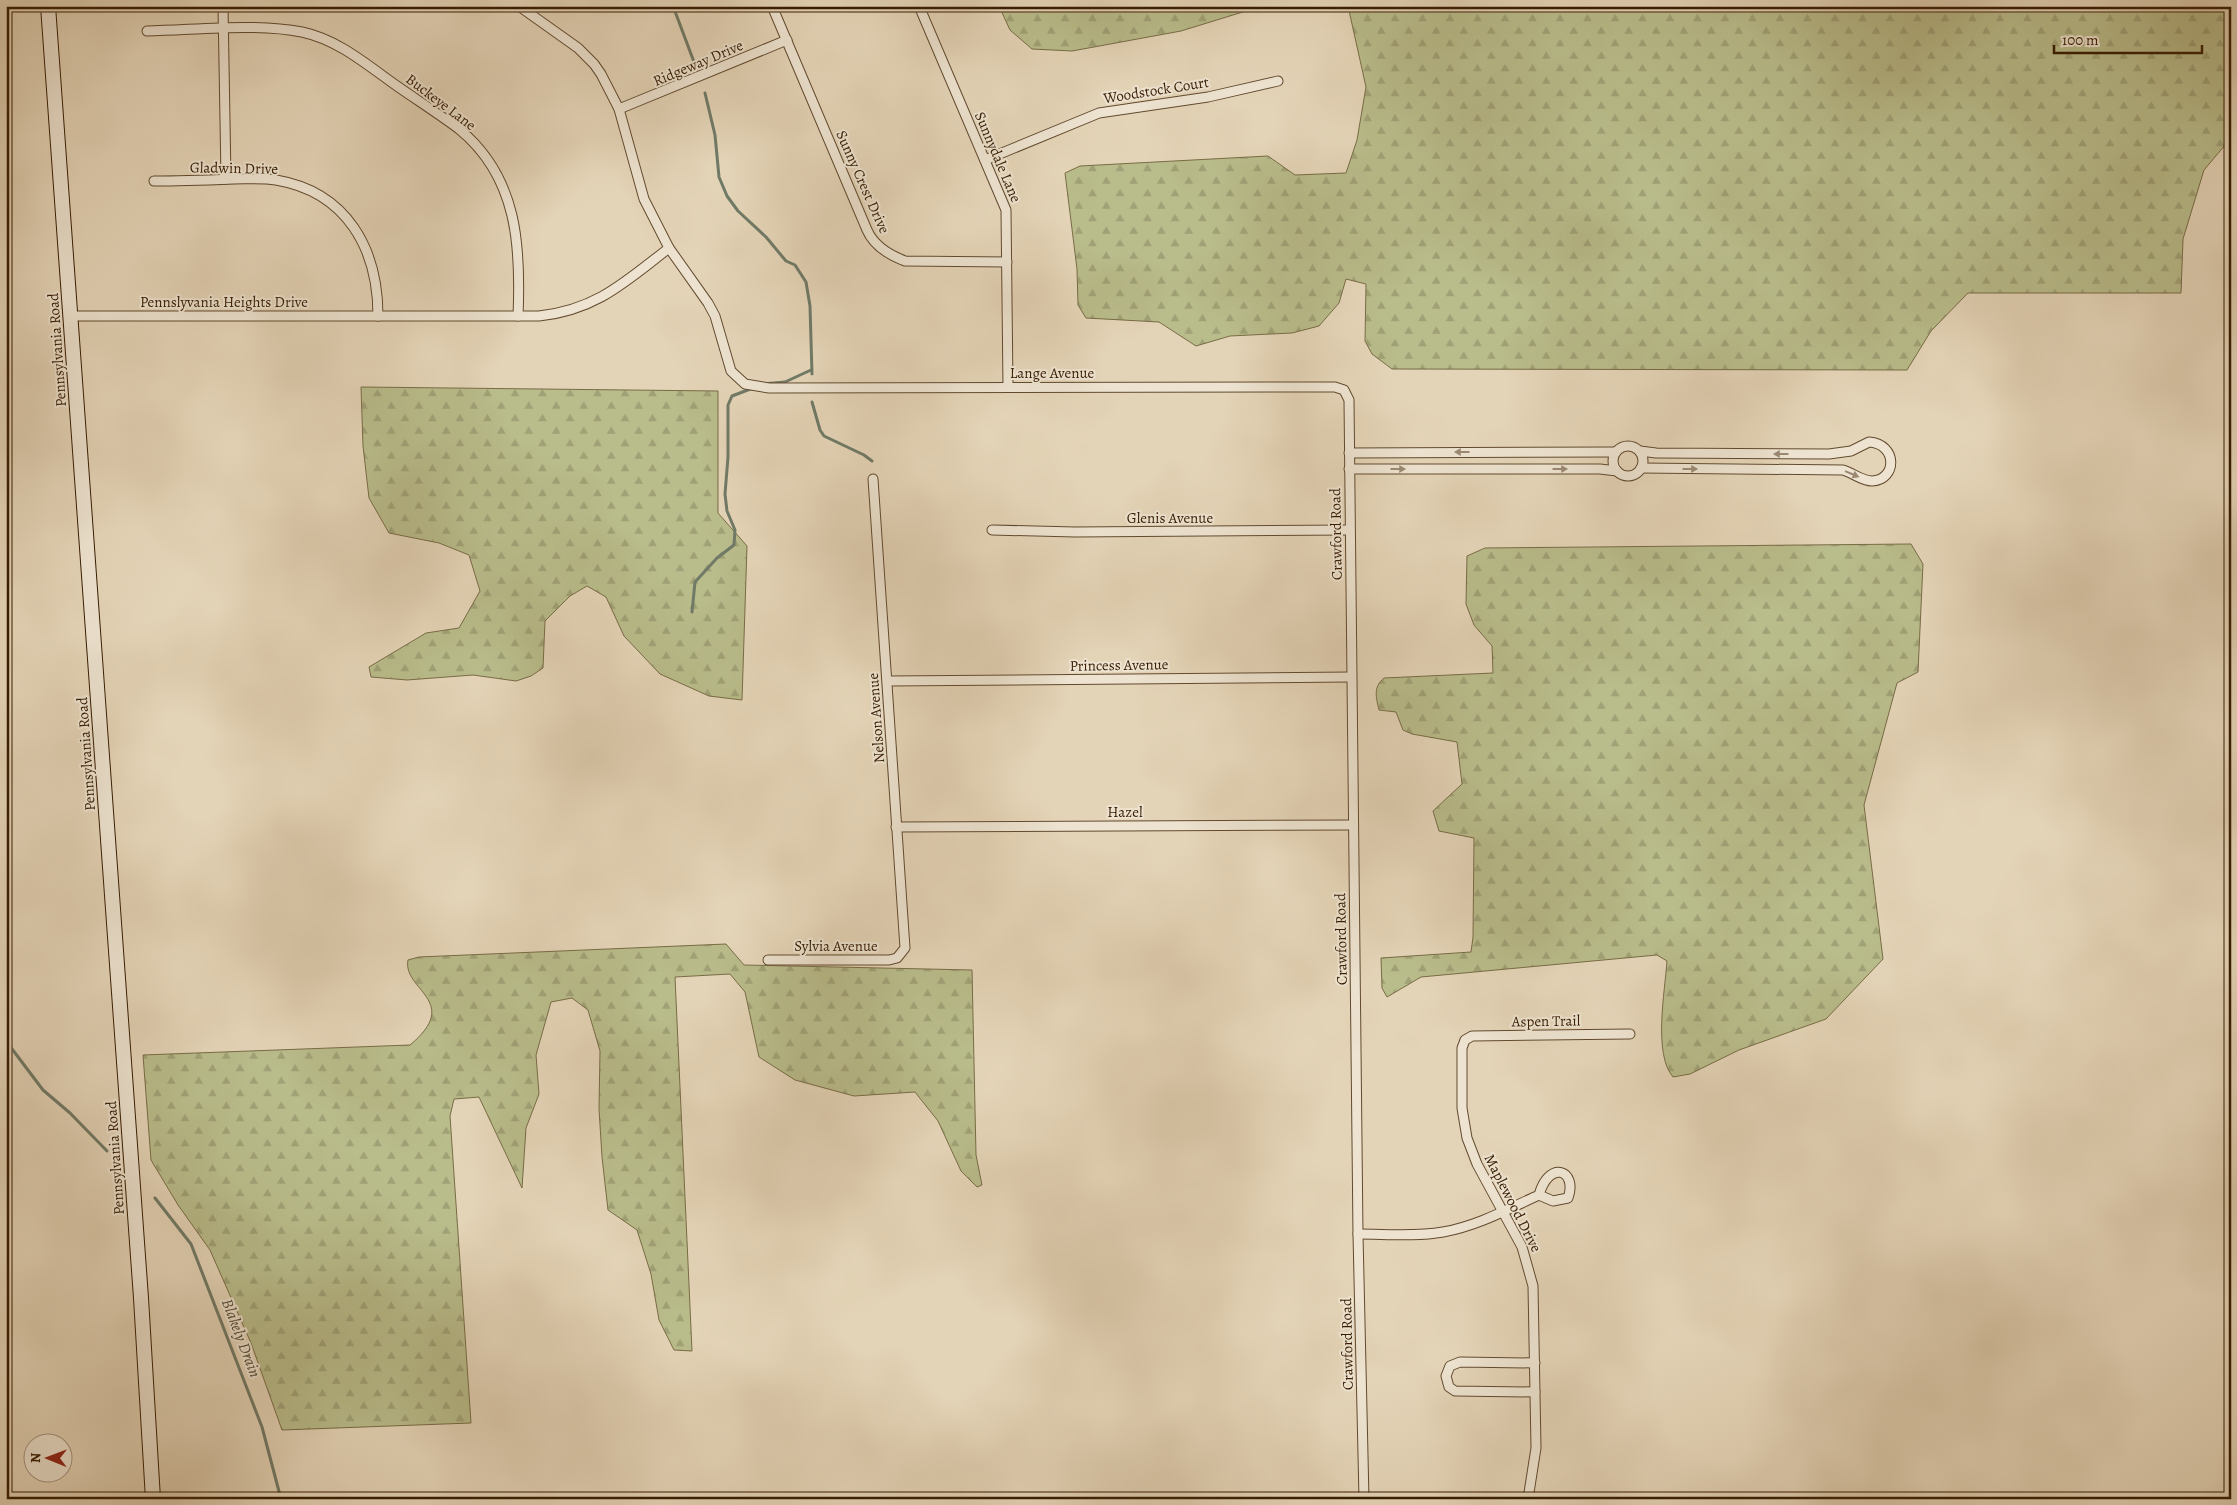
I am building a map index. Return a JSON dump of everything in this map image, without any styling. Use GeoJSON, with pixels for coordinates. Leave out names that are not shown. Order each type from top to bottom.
{"type":"FeatureCollection","features":[{"type":"Feature","properties":{"kind":"street","name":"Pennsylvania Road"},"geometry":{"type":"LineString","coordinates":[[48,6],[141,1298],[153,1499]]}},
{"type":"Feature","properties":{"kind":"street"},"geometry":{"type":"LineString","coordinates":[[223,6],[226,179]]}},
{"type":"Feature","properties":{"kind":"street","name":"Lange Avenue"},"geometry":{"type":"LineString","coordinates":[[519,6],[578,48],[594,64],[610,88],[619,109],[644,199],[669,248],[708,303],[719,328],[731,371],[745,384],[769,388],[1335,387]]}},
{"type":"Feature","properties":{"kind":"street","name":"Sunny Crest Drive"},"geometry":{"type":"LineString","coordinates":[[772,6],[869,234],[877,245],[895,257],[912,261],[1007,262]]}},
{"type":"Feature","properties":{"kind":"street","name":"Sunnydale Lane"},"geometry":{"type":"LineString","coordinates":[[919,6],[1006,210],[1008,387]]}},
{"type":"Feature","properties":{"kind":"street","name":"Buckeye Lane"},"geometry":{"type":"LineString","coordinates":[[148,31],[282,29],[326,40],[345,49],[460,130],[478,148],[493,168],[511,210],[518,247],[518,316]]}},
{"type":"Feature","properties":{"kind":"street","name":"Ridgeway Drive"},"geometry":{"type":"LineString","coordinates":[[619,109],[787,40]]}},
{"type":"Feature","properties":{"kind":"street","name":"Woodstock Court"},"geometry":{"type":"LineString","coordinates":[[985,160],[1100,112],[1208,97],[1278,81]]}},
{"type":"Feature","properties":{"kind":"street","name":"Gladwin Drive"},"geometry":{"type":"LineString","coordinates":[[154,181],[265,179],[286,182],[321,197],[336,207],[357,232],[372,262],[377,290],[378,316]]}},
{"type":"Feature","properties":{"kind":"street","name":"Pennslyvania Heights Drive"},"geometry":{"type":"LineString","coordinates":[[70,316],[539,316],[570,311],[605,296],[669,248]]}},
{"type":"Feature","properties":{"kind":"street","name":"Crawford Road"},"geometry":{"type":"LineString","coordinates":[[1335,387],[1344,390],[1349,400],[1358,1234],[1364,1499]]}},
{"type":"Feature","properties":{"kind":"street"},"geometry":{"type":"LineString","coordinates":[[1349,469],[1600,469],[1617,471],[1627,476],[1633,475],[1641,468],[1830,470],[1850,472],[1865,480],[1876,480],[1888,471],[1891,461],[1889,452],[1884,447],[1873,442],[1863,444],[1851,451],[1830,454],[1656,453],[1640,451],[1629,446],[1618,448],[1616,452],[1613,460],[1617,471]]}},
{"type":"Feature","properties":{"kind":"street"},"geometry":{"type":"LineString","coordinates":[[1640,451],[1642,457],[1641,468]]}},
{"type":"Feature","properties":{"kind":"street"},"geometry":{"type":"LineString","coordinates":[[1487,452],[1488,469]]}},
{"type":"Feature","properties":{"kind":"street"},"geometry":{"type":"LineString","coordinates":[[1349,453],[1616,452]]}},
{"type":"Feature","properties":{"kind":"street"},"geometry":{"type":"LineString","coordinates":[[1740,454],[1740,470]]}},
{"type":"Feature","properties":{"kind":"street"},"geometry":{"type":"LineString","coordinates":[[1830,454],[1830,470]]}},
{"type":"Feature","properties":{"kind":"street","name":"Nelson Avenue"},"geometry":{"type":"LineString","coordinates":[[873,479],[888,681],[896,827],[906,940],[902,954]]}},
{"type":"Feature","properties":{"kind":"street","name":"Glenis Avenue"},"geometry":{"type":"LineString","coordinates":[[992,530],[1075,532],[1350,530]]}},
{"type":"Feature","properties":{"kind":"street","name":"Princess Avenue"},"geometry":{"type":"LineString","coordinates":[[888,681],[1351,677]]}},
{"type":"Feature","properties":{"kind":"street","name":"Hazel"},"geometry":{"type":"LineString","coordinates":[[896,827],[1354,825]]}},
{"type":"Feature","properties":{"kind":"street","name":"Sylvia Avenue"},"geometry":{"type":"LineString","coordinates":[[768,960],[890,960],[902,954]]}},
{"type":"Feature","properties":{"kind":"street","name":"Aspen Trail"},"geometry":{"type":"LineString","coordinates":[[1465,1040],[1472,1036],[1490,1035],[1630,1034]]}},
{"type":"Feature","properties":{"kind":"street","name":"Maplewood Drive"},"geometry":{"type":"LineString","coordinates":[[1465,1040],[1461,1056],[1464,1126],[1477,1164],[1522,1247],[1530,1273],[1534,1299],[1536,1448],[1528,1499]]}},
{"type":"Feature","properties":{"kind":"street"},"geometry":{"type":"LineString","coordinates":[[1358,1234],[1420,1235],[1440,1233],[1468,1226],[1539,1195]]}},
{"type":"Feature","properties":{"kind":"street"},"geometry":{"type":"LineString","coordinates":[[1535,1363],[1460,1362],[1450,1366],[1446,1376],[1449,1387],[1455,1391],[1536,1392]]}},
{"type":"Feature","properties":{"kind":"green space"},"geometry":{"type":"Polygon","coordinates":[[[999,6],[1252,6],[1246,11],[1181,31],[1072,51],[1032,49],[1010,30],[999,6]]]}},
{"type":"Feature","properties":{"kind":"green space"},"geometry":{"type":"Polygon","coordinates":[[[1348,6],[2231,6],[2231,138],[2204,170],[2183,239],[2181,293],[1968,293],[1931,331],[1907,370],[1392,369],[1372,354],[1365,341],[1366,284],[1346,279],[1339,303],[1319,326],[1292,333],[1230,336],[1196,346],[1159,322],[1086,318],[1078,305],[1077,269],[1065,173],[1080,166],[1268,156],[1295,175],[1346,173],[1357,140],[1366,87],[1348,6]]]}},
{"type":"Feature","properties":{"kind":"green space"},"geometry":{"type":"Polygon","coordinates":[[[361,387],[718,391],[718,513],[747,546],[742,700],[709,696],[660,674],[624,636],[606,597],[587,586],[570,596],[545,621],[543,668],[531,676],[516,681],[473,675],[407,680],[371,677],[369,667],[426,633],[459,628],[480,591],[469,555],[439,543],[389,533],[369,498],[363,446],[361,387]]]}},
{"type":"Feature","properties":{"kind":"green space"},"geometry":{"type":"Polygon","coordinates":[[[1911,544],[1923,564],[1918,672],[1897,683],[1864,805],[1883,959],[1826,1019],[1739,1050],[1690,1074],[1673,1077],[1667,1067],[1663,1053],[1662,1038],[1667,961],[1657,955],[1421,977],[1387,997],[1382,988],[1381,958],[1471,952],[1473,937],[1474,838],[1439,831],[1433,811],[1462,784],[1457,742],[1412,734],[1403,730],[1396,712],[1379,710],[1376,692],[1378,685],[1384,678],[1493,673],[1492,646],[1474,625],[1466,604],[1467,556],[1485,548],[1911,544]]]}},
{"type":"Feature","properties":{"kind":"green space"},"geometry":{"type":"Polygon","coordinates":[[[726,944],[744,965],[972,970],[976,1155],[982,1185],[977,1187],[961,1171],[938,1121],[915,1092],[854,1096],[795,1080],[759,1057],[745,992],[730,974],[675,977],[692,1351],[674,1350],[659,1320],[651,1274],[637,1230],[608,1210],[599,1109],[600,1051],[588,1010],[572,998],[551,1002],[536,1055],[539,1094],[526,1128],[522,1188],[479,1097],[454,1099],[450,1116],[471,1423],[282,1430],[251,1343],[210,1250],[178,1205],[151,1160],[143,1055],[410,1045],[425,1030],[431,1017],[431,1007],[427,997],[413,980],[409,970],[408,960],[419,957],[726,944]]]}},
{"type":"Feature","properties":{"kind":"waterway"},"geometry":{"type":"LineString","coordinates":[[673,6],[694,62]]}},
{"type":"Feature","properties":{"kind":"waterway"},"geometry":{"type":"LineString","coordinates":[[705,93],[715,135],[719,177],[727,196],[738,211],[766,237],[786,261],[795,265],[806,282],[810,306],[812,374]]}},
{"type":"Feature","properties":{"kind":"waterway"},"geometry":{"type":"LineString","coordinates":[[761,384],[785,382],[811,370]]}},
{"type":"Feature","properties":{"kind":"waterway"},"geometry":{"type":"LineString","coordinates":[[692,612],[695,582],[717,558],[734,545],[735,530],[727,511],[725,494],[728,457],[728,405],[732,396],[753,388]]}},
{"type":"Feature","properties":{"kind":"waterway"},"geometry":{"type":"LineString","coordinates":[[812,402],[820,430],[824,436],[864,455],[872,461]]}},
{"type":"Feature","properties":{"kind":"waterway","name":"Blakely Drain"},"geometry":{"type":"LineString","coordinates":[[6,1041],[43,1090],[70,1113],[107,1151]]}},
{"type":"Feature","properties":{"kind":"waterway","name":"Blakely Drain"},"geometry":{"type":"LineString","coordinates":[[155,1198],[191,1244],[262,1427],[281,1499]]}}]}
